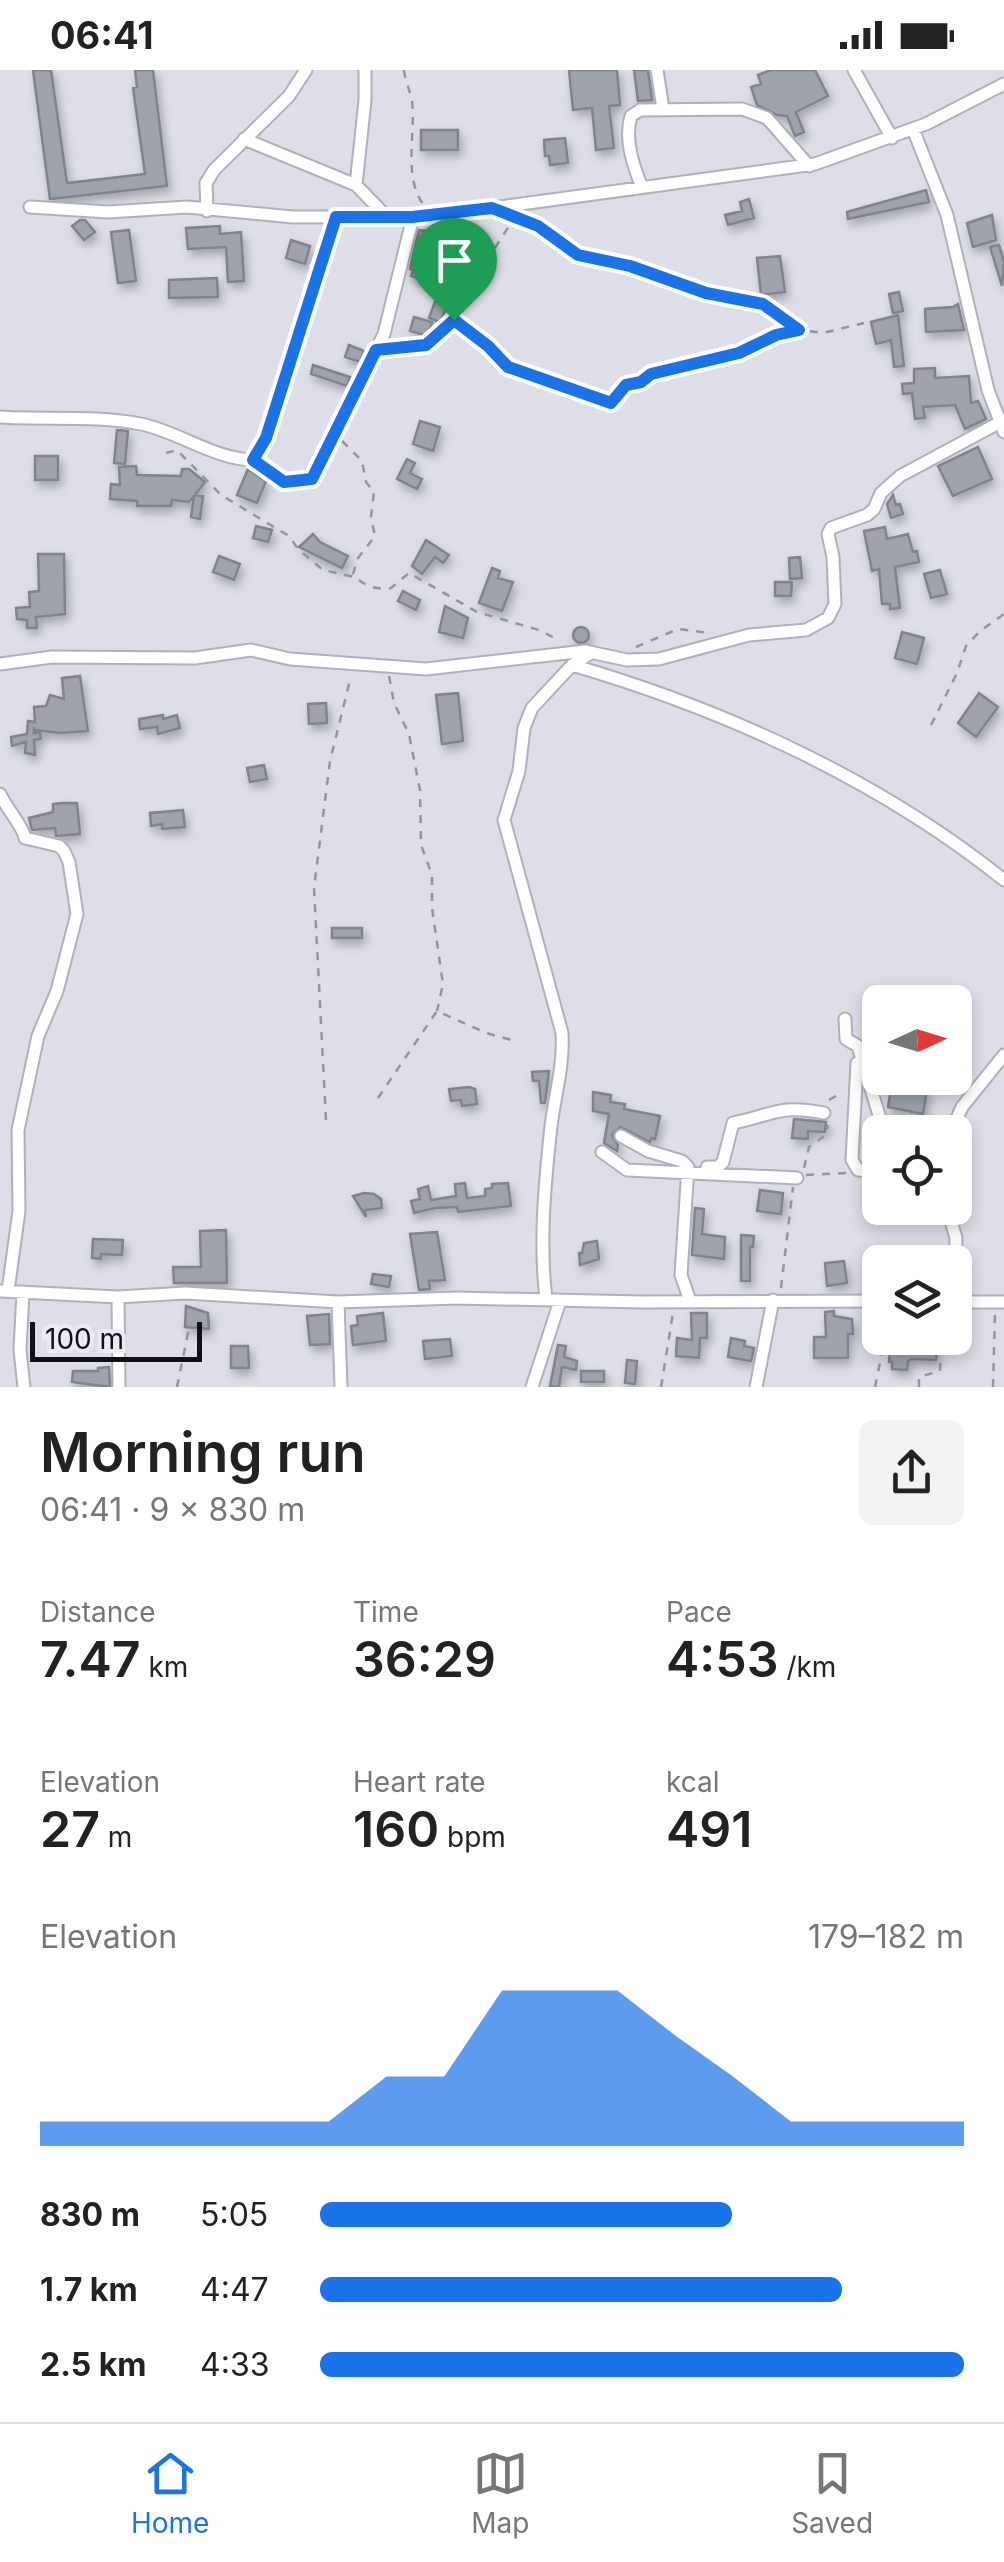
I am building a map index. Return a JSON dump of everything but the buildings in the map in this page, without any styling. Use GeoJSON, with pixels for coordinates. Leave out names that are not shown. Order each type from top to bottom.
{"type":"FeatureCollection","features":[{"type":"Feature","properties":{"kind":"street"},"geometry":{"type":"LineString","coordinates":[[207,211],[206,183],[214,170],[289,96],[306,70]]}},
{"type":"Feature","properties":{"kind":"street"},"geometry":{"type":"LineString","coordinates":[[356,185],[365,70]]}},
{"type":"Feature","properties":{"kind":"street"},"geometry":{"type":"LineString","coordinates":[[658,70],[663,109]]}},
{"type":"Feature","properties":{"kind":"street"},"geometry":{"type":"LineString","coordinates":[[854,70],[892,138]]}},
{"type":"Feature","properties":{"kind":"street"},"geometry":{"type":"LineString","coordinates":[[30,207],[108,212],[187,207],[336,217],[412,217],[492,208],[810,166],[892,138],[1004,84]]}},
{"type":"Feature","properties":{"kind":"street"},"geometry":{"type":"LineString","coordinates":[[642,187],[633,165],[628,121],[640,110],[688,112],[734,108],[767,118],[810,166]]}},
{"type":"Feature","properties":{"kind":"street"},"geometry":{"type":"LineString","coordinates":[[0,664],[52,658],[196,658],[250,650],[290,659],[387,668],[437,668],[578,652],[649,660],[730,639],[806,630],[828,618],[835,604],[830,528],[867,515],[881,492],[900,476],[1003,425],[988,390],[947,215],[913,129]]}},
{"type":"Feature","properties":{"kind":"street"},"geometry":{"type":"LineString","coordinates":[[244,139],[356,185],[387,217]]}},
{"type":"Feature","properties":{"kind":"street"},"geometry":{"type":"LineString","coordinates":[[253,460],[266,438],[336,217]]}},
{"type":"Feature","properties":{"kind":"street"},"geometry":{"type":"LineString","coordinates":[[0,416],[120,420],[146,425],[253,460],[284,482],[312,479],[384,334],[412,217]]}},
{"type":"Feature","properties":{"kind":"street"},"geometry":{"type":"LineString","coordinates":[[546,1298],[545,1210],[562,1033],[504,820],[532,708],[572,664],[593,652]]}},
{"type":"Feature","properties":{"kind":"street"},"geometry":{"type":"LineString","coordinates":[[572,664],[632,682],[838,772],[948,836],[1004,880]]}},
{"type":"Feature","properties":{"kind":"street"},"geometry":{"type":"LineString","coordinates":[[0,794],[10,815],[23,829],[24,838],[64,851],[76,903],[75,926],[57,991],[38,1036],[18,1130],[19,1211],[4,1291],[118,1296],[185,1293],[338,1302],[546,1298],[862,1301]]}},
{"type":"Feature","properties":{"kind":"street"},"geometry":{"type":"LineString","coordinates":[[845,1019],[846,1040],[858,1046],[879,1115]]}},
{"type":"Feature","properties":{"kind":"street"},"geometry":{"type":"LineString","coordinates":[[958,1115],[1004,1055]]}},
{"type":"Feature","properties":{"kind":"street"},"geometry":{"type":"LineString","coordinates":[[858,1063],[851,1149],[854,1166],[862,1170]]}},
{"type":"Feature","properties":{"kind":"street"},"geometry":{"type":"LineString","coordinates":[[688,1170],[721,1166],[733,1123],[748,1122],[762,1113],[790,1107],[824,1113]]}},
{"type":"Feature","properties":{"kind":"street"},"geometry":{"type":"LineString","coordinates":[[621,1136],[648,1151],[682,1161],[688,1170],[681,1275],[690,1301]]}},
{"type":"Feature","properties":{"kind":"street"},"geometry":{"type":"LineString","coordinates":[[602,1152],[628,1170],[798,1176]]}},
{"type":"Feature","properties":{"kind":"street"},"geometry":{"type":"LineString","coordinates":[[23,1292],[20,1350],[24,1387]]}},
{"type":"Feature","properties":{"kind":"street"},"geometry":{"type":"LineString","coordinates":[[118,1296],[119,1387]]}},
{"type":"Feature","properties":{"kind":"street"},"geometry":{"type":"LineString","coordinates":[[756,1387],[773,1300]]}},
{"type":"Feature","properties":{"kind":"street"},"geometry":{"type":"LineString","coordinates":[[532,1387],[560,1301]]}},
{"type":"Feature","properties":{"kind":"street"},"geometry":{"type":"LineString","coordinates":[[338,1302],[341,1387]]}},
{"type":"Feature","properties":{"kind":"street"},"geometry":{"type":"LineString","coordinates":[[972,1302],[1000,1302]]}},
{"type":"Feature","properties":{"kind":"path"},"geometry":{"type":"LineString","coordinates":[[404,70],[412,100],[411,173],[418,196],[432,215]]}},
{"type":"Feature","properties":{"kind":"path"},"geometry":{"type":"LineString","coordinates":[[492,208],[548,232],[578,255],[630,266],[706,293],[763,304],[799,330]]}},
{"type":"Feature","properties":{"kind":"path"},"geometry":{"type":"LineString","coordinates":[[428,344],[437,329],[445,326],[516,216]]}},
{"type":"Feature","properties":{"kind":"path"},"geometry":{"type":"LineString","coordinates":[[376,350],[428,344],[454,320],[508,367],[613,403],[626,385],[641,382],[651,374],[729,356],[776,335],[799,330],[823,333],[864,323]]}},
{"type":"Feature","properties":{"kind":"path"},"geometry":{"type":"LineString","coordinates":[[332,438],[339,437],[362,462],[366,482],[374,492],[371,517],[375,536],[358,558],[355,577]]}},
{"type":"Feature","properties":{"kind":"path"},"geometry":{"type":"LineString","coordinates":[[166,452],[177,450],[221,496],[289,536],[323,570],[383,589],[396,586],[409,573],[455,602],[539,630],[578,652]]}},
{"type":"Feature","properties":{"kind":"path"},"geometry":{"type":"LineString","coordinates":[[931,725],[966,646],[1004,614]]}},
{"type":"Feature","properties":{"kind":"path"},"geometry":{"type":"LineString","coordinates":[[634,648],[678,630],[697,629],[730,639]]}},
{"type":"Feature","properties":{"kind":"path"},"geometry":{"type":"LineString","coordinates":[[326,1120],[314,888],[330,761],[354,664]]}},
{"type":"Feature","properties":{"kind":"path"},"geometry":{"type":"LineString","coordinates":[[378,1098],[437,1011],[443,984],[432,908],[432,876],[421,846],[420,790],[409,734],[394,703],[387,668]]}},
{"type":"Feature","properties":{"kind":"path"},"geometry":{"type":"LineString","coordinates":[[437,1011],[486,1033],[515,1040]]}},
{"type":"Feature","properties":{"kind":"path"},"geometry":{"type":"LineString","coordinates":[[798,1176],[862,1172]]}},
{"type":"Feature","properties":{"kind":"path"},"geometry":{"type":"LineString","coordinates":[[661,1387],[676,1302]]}},
{"type":"Feature","properties":{"kind":"path"},"geometry":{"type":"LineString","coordinates":[[992,1387],[1000,1302]]}},
{"type":"Feature","properties":{"kind":"path"},"geometry":{"type":"LineString","coordinates":[[178,1387],[189,1328]]}},
{"type":"Feature","properties":{"kind":"path"},"geometry":{"type":"LineString","coordinates":[[875,1387],[881,1355]]}},
{"type":"Feature","properties":{"kind":"path"},"geometry":{"type":"LineString","coordinates":[[919,1387],[919,1377],[940,1370],[941,1355]]}},
{"type":"Feature","properties":{"kind":"route"},"geometry":{"type":"LineString","coordinates":[[492,208],[538,226],[578,255],[630,266],[706,293],[763,304],[774,308],[799,330],[776,335],[719,360],[651,374],[641,382],[626,385],[611,403],[508,367],[454,320],[426,345],[376,350],[312,479],[284,482],[253,460],[266,438],[336,217],[412,217],[492,208]]}}]}
